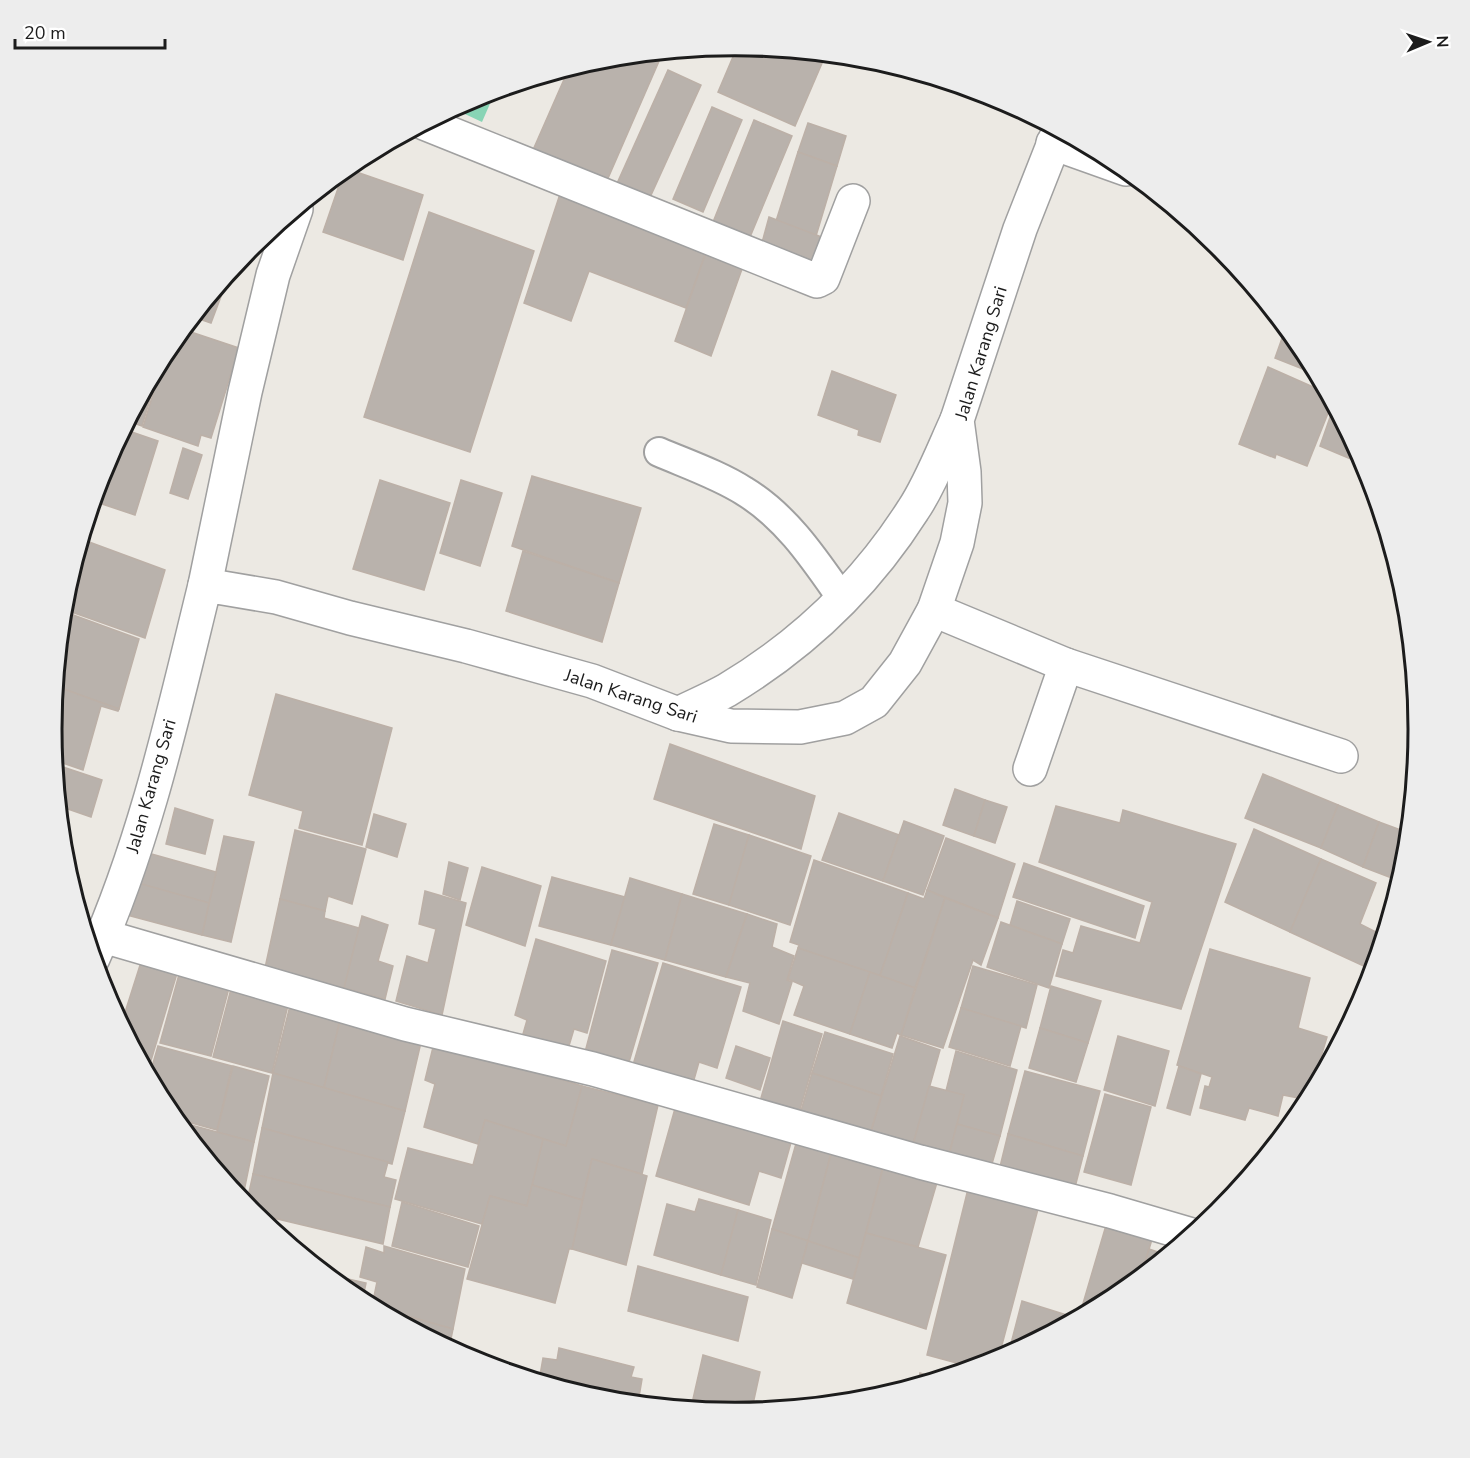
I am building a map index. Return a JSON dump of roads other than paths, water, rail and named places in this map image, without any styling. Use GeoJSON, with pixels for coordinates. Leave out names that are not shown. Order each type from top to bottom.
{"type":"FeatureCollection","features":[{"type":"Feature","properties":{"kind":"street"},"geometry":{"type":"LineString","coordinates":[[434,127],[817,281],[823,278],[853,201]]}},
{"type":"Feature","properties":{"kind":"street","name":"Jalan Karang Sari"},"geometry":{"type":"LineString","coordinates":[[98,947],[148,807],[205,585],[276,597],[350,618],[466,646],[592,681],[678,714],[731,726],[800,727],[845,718],[874,702],[905,663],[934,610],[957,543],[965,503],[964,472],[957,420],[1020,229],[1056,137]]}},
{"type":"Feature","properties":{"kind":"street"},"geometry":{"type":"LineString","coordinates":[[205,585],[273,275],[291,223]]}},
{"type":"Feature","properties":{"kind":"street"},"geometry":{"type":"LineString","coordinates":[[678,714],[725,691],[791,647],[843,600],[867,573],[914,510],[957,420]]}},
{"type":"Feature","properties":{"kind":"street"},"geometry":{"type":"LineString","coordinates":[[934,610],[1066,665],[1341,756]]}},
{"type":"Feature","properties":{"kind":"street"},"geometry":{"type":"LineString","coordinates":[[1030,769],[1066,665]]}},
{"type":"Feature","properties":{"kind":"street"},"geometry":{"type":"LineString","coordinates":[[98,947],[593,1069],[920,1162],[1183,1231]]}},
{"type":"Feature","properties":{"kind":"lane"},"geometry":{"type":"LineString","coordinates":[[659,452],[743,490],[773,511],[813,557],[843,600]]}}]}
